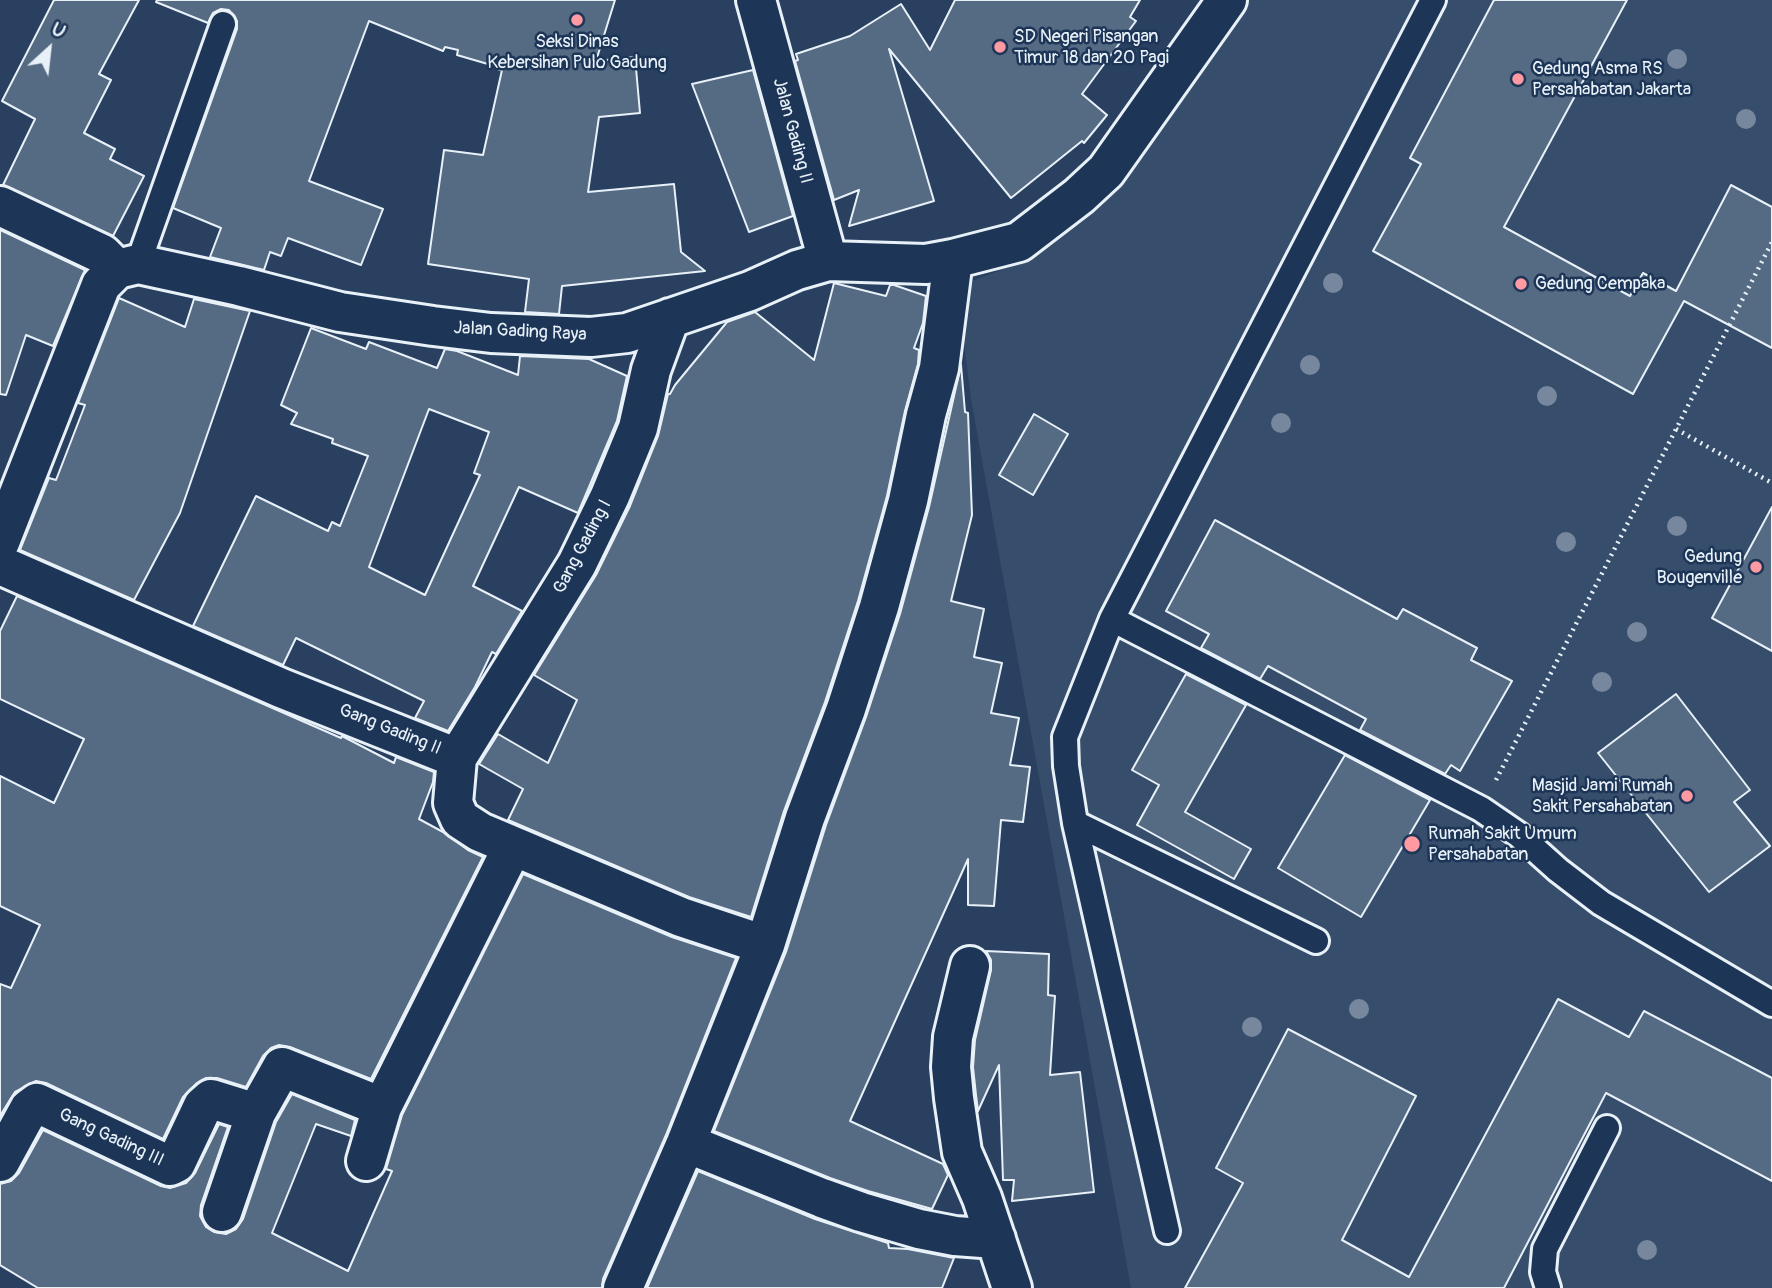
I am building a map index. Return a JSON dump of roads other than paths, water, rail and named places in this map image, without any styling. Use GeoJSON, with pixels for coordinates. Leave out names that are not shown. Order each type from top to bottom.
{"type":"FeatureCollection","features":[{"type":"Feature","properties":{"kind":"street","name":"Jalan Gading II"},"geometry":{"type":"LineString","coordinates":[[756,0],[828,261]]}},
{"type":"Feature","properties":{"kind":"street","name":"Jalan Gading Raya"},"geometry":{"type":"LineString","coordinates":[[127,267],[239,286],[340,312],[491,333],[591,337],[627,332],[751,291],[797,270],[828,261],[926,264],[953,259],[1019,242],[1079,196],[1106,171],[1227,0]]}},
{"type":"Feature","properties":{"kind":"street"},"geometry":{"type":"LineString","coordinates":[[0,206],[127,267],[101,285],[0,542]]}},
{"type":"Feature","properties":{"kind":"street"},"geometry":{"type":"LineString","coordinates":[[623,1288],[686,1143],[765,946],[805,818],[846,709],[879,607],[908,501],[939,368],[953,259]]}},
{"type":"Feature","properties":{"kind":"street","name":"Gang Gading I"},"geometry":{"type":"LineString","coordinates":[[457,758],[577,564],[605,507],[638,428],[651,370],[670,318]]}},
{"type":"Feature","properties":{"kind":"street","name":"Gang Gading II"},"geometry":{"type":"LineString","coordinates":[[0,565],[281,688],[457,758],[453,803],[460,819],[480,832],[681,917],[765,946]]}},
{"type":"Feature","properties":{"kind":"street"},"geometry":{"type":"LineString","coordinates":[[366,1161],[382,1107],[513,846]]}},
{"type":"Feature","properties":{"kind":"street"},"geometry":{"type":"LineString","coordinates":[[970,966],[953,1037],[951,1067],[954,1098],[962,1152],[982,1198],[1012,1288]]}},
{"type":"Feature","properties":{"kind":"street"},"geometry":{"type":"LineString","coordinates":[[222,1212],[256,1113],[282,1067],[382,1107]]}},
{"type":"Feature","properties":{"kind":"street","name":"Gang Gading III"},"geometry":{"type":"LineString","coordinates":[[0,1161],[29,1109],[37,1103],[170,1166],[176,1163],[203,1106],[211,1099],[256,1113]]}},
{"type":"Feature","properties":{"kind":"street"},"geometry":{"type":"LineString","coordinates":[[686,1143],[861,1212],[919,1229],[955,1236],[996,1239]]}},
{"type":"Feature","properties":{"kind":"lane"},"geometry":{"type":"LineString","coordinates":[[1167,1231],[1075,823],[1066,766],[1065,737],[1112,619],[1433,0]]}},
{"type":"Feature","properties":{"kind":"lane"},"geometry":{"type":"LineString","coordinates":[[127,267],[223,24]]}},
{"type":"Feature","properties":{"kind":"lane"},"geometry":{"type":"LineString","coordinates":[[1112,619],[1481,809],[1519,835],[1601,903],[1772,1004]]}},
{"type":"Feature","properties":{"kind":"lane"},"geometry":{"type":"LineString","coordinates":[[1075,823],[1316,941]]}},
{"type":"Feature","properties":{"kind":"lane"},"geometry":{"type":"LineString","coordinates":[[1548,1288],[1543,1272],[1545,1250],[1607,1128]]}},
{"type":"Feature","properties":{"kind":"place","name":"Seksi Dinas Kebersihan Pulo Gadung"},"geometry":{"type":"Point","coordinates":[577,20]}},
{"type":"Feature","properties":{"kind":"place","name":"SD Negeri Pisangan Timur 18 dan 20 Pagi"},"geometry":{"type":"Point","coordinates":[1000,47]}},
{"type":"Feature","properties":{"kind":"place","name":"Gedung Asma RS Persahabatan Jakarta"},"geometry":{"type":"Point","coordinates":[1518,79]}},
{"type":"Feature","properties":{"kind":"place","name":"Gedung Cempaka"},"geometry":{"type":"Point","coordinates":[1521,284]}},
{"type":"Feature","properties":{"kind":"place","name":"Gedung Bougenville"},"geometry":{"type":"Point","coordinates":[1756,567]}},
{"type":"Feature","properties":{"kind":"place","name":"Masjid Jami Rumah Sakit Persahabatan"},"geometry":{"type":"Point","coordinates":[1687,796]}},
{"type":"Feature","properties":{"kind":"place","name":"Rumah Sakit Umum Persahabatan"},"geometry":{"type":"Point","coordinates":[1412,844]}}]}
